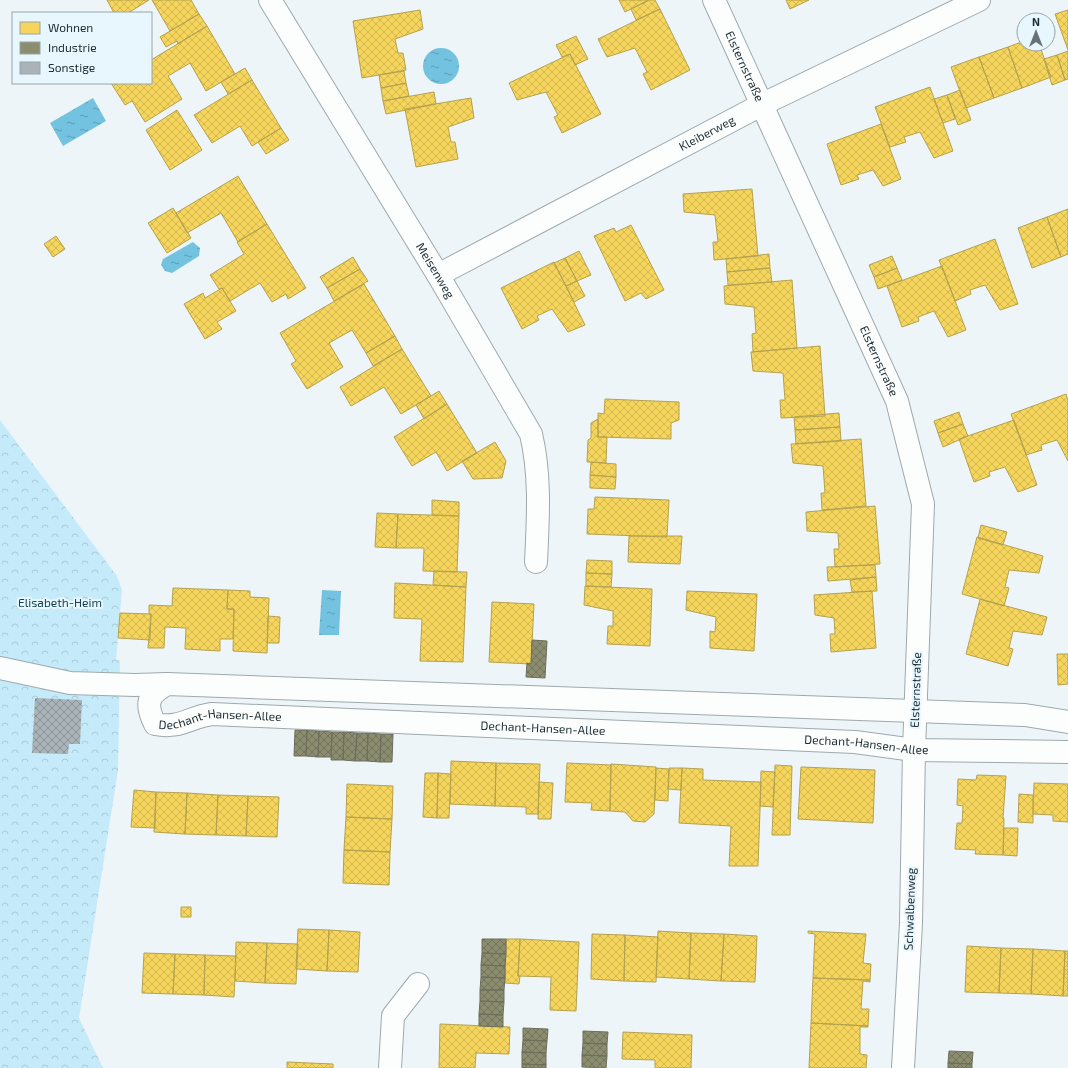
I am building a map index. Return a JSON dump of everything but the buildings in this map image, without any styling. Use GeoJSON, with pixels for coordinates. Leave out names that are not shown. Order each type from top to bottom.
{"type":"FeatureCollection","features":[{"type":"Feature","properties":{"kind":"street","name":"Meisenweg"},"geometry":{"type":"LineString","coordinates":[[270,0],[438,275],[531,434],[537,458],[538,488],[536,562]]}},
{"type":"Feature","properties":{"kind":"street","name":"Elsternstraße"},"geometry":{"type":"LineString","coordinates":[[714,0],[763,104],[897,401],[923,504],[914,750]]}},
{"type":"Feature","properties":{"kind":"street","name":"Kleiberweg"},"geometry":{"type":"LineString","coordinates":[[438,275],[763,104],[979,0]]}},
{"type":"Feature","properties":{"kind":"street"},"geometry":{"type":"LineString","coordinates":[[0,668],[70,683],[167,684],[915,710],[1025,715],[1068,722]]}},
{"type":"Feature","properties":{"kind":"street","name":"Dechant-Hansen-Allee"},"geometry":{"type":"LineString","coordinates":[[167,684],[156,690],[149,699],[150,713],[155,724],[169,726],[184,723],[197,716],[212,714],[855,742],[914,750],[1068,752]]}},
{"type":"Feature","properties":{"kind":"street","name":"Schwalbenweg"},"geometry":{"type":"LineString","coordinates":[[903,1068],[911,923],[914,750]]}},
{"type":"Feature","properties":{"kind":"street"},"geometry":{"type":"LineString","coordinates":[[390,1068],[393,1016],[418,984]]}},
{"type":"Feature","properties":{"kind":"green space","name":"Elisabeth-Heim"},"geometry":{"type":"Polygon","coordinates":[[[0,420],[117,576],[122,590],[116,660],[120,660],[118,770],[79,1018],[103,1068],[0,1068],[0,420]]]}},
{"type":"Feature","properties":{"kind":"water"},"geometry":{"type":"Polygon","coordinates":[[[441,48],[454,53],[459,66],[454,79],[441,84],[428,79],[423,66],[428,53],[441,48]]]}},
{"type":"Feature","properties":{"kind":"water"},"geometry":{"type":"Polygon","coordinates":[[[93,98],[106,121],[63,146],[50,123],[93,98]]]}},
{"type":"Feature","properties":{"kind":"water"},"geometry":{"type":"Polygon","coordinates":[[[193,242],[200,248],[199,256],[172,273],[165,271],[161,265],[163,259],[193,242]]]}},
{"type":"Feature","properties":{"kind":"water"},"geometry":{"type":"Polygon","coordinates":[[[322,590],[341,591],[339,635],[319,635],[322,590]]]}}]}
